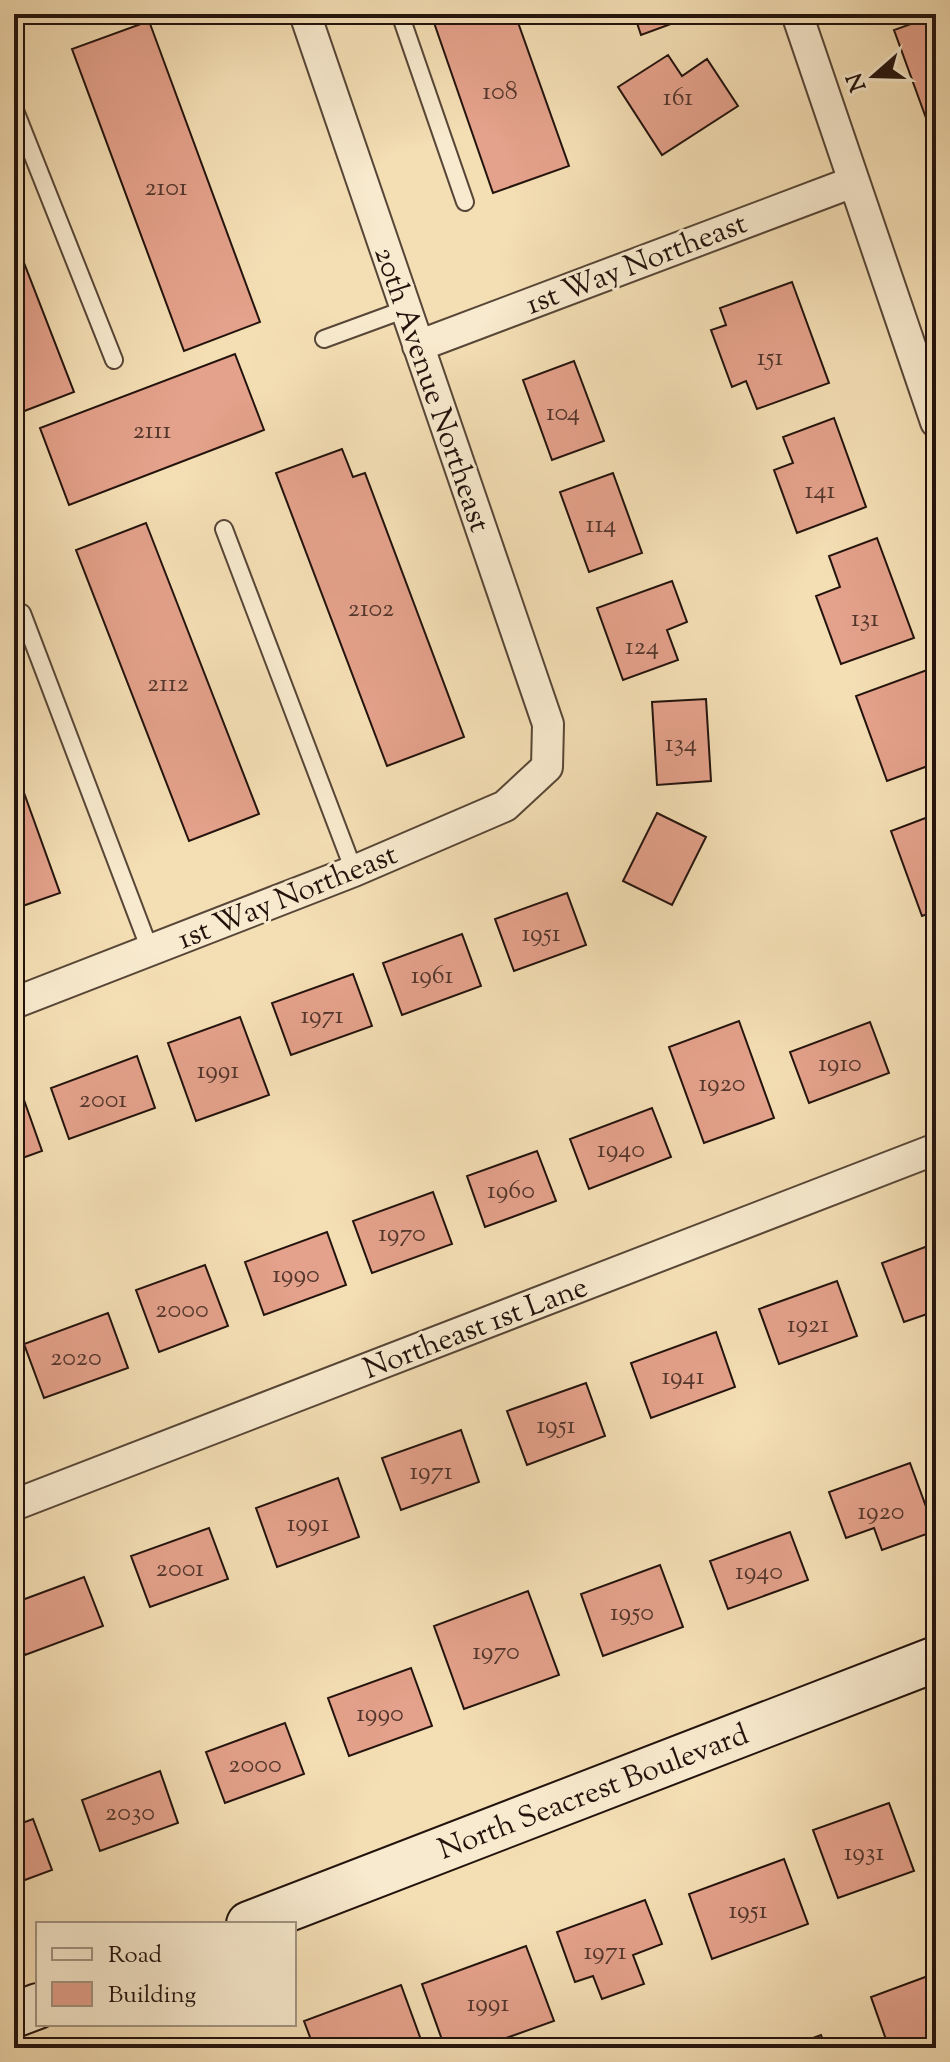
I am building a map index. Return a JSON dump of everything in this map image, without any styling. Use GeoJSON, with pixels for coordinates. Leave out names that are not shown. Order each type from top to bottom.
{"type":"FeatureCollection","features":[{"type":"Feature","properties":{"kind":"street","name":"20th Avenue Northeast"},"geometry":{"type":"LineString","coordinates":[[305,14],[548,724],[547,767]]}},
{"type":"Feature","properties":{"kind":"street"},"geometry":{"type":"LineString","coordinates":[[797,14],[936,422]]}},
{"type":"Feature","properties":{"kind":"street","name":"1st Way Northeast"},"geometry":{"type":"LineString","coordinates":[[418,346],[853,182]]}},
{"type":"Feature","properties":{"kind":"street","name":"1st Way Northeast"},"geometry":{"type":"LineString","coordinates":[[14,1003],[354,871],[505,806],[547,767]]}},
{"type":"Feature","properties":{"kind":"street","name":"Northeast 1st Lane"},"geometry":{"type":"LineString","coordinates":[[14,1505],[936,1149]]}},
{"type":"Feature","properties":{"kind":"street","name":"North Seacrest Boulevard"},"geometry":{"type":"LineString","coordinates":[[254,1922],[936,1659]]}},
{"type":"Feature","properties":{"kind":"street"},"geometry":{"type":"LineString","coordinates":[[14,2015],[36,2007]]}},
{"type":"Feature","properties":{"kind":"lane"},"geometry":{"type":"LineString","coordinates":[[400,14],[465,202]]}},
{"type":"Feature","properties":{"kind":"lane"},"geometry":{"type":"LineString","coordinates":[[14,108],[114,360]]}},
{"type":"Feature","properties":{"kind":"lane"},"geometry":{"type":"LineString","coordinates":[[324,339],[406,309]]}},
{"type":"Feature","properties":{"kind":"lane"},"geometry":{"type":"LineString","coordinates":[[224,529],[354,871]]}},
{"type":"Feature","properties":{"kind":"lane"},"geometry":{"type":"LineString","coordinates":[[22,613],[150,950]]}},
{"type":"Feature","properties":{"kind":"building"},"geometry":{"type":"Polygon","coordinates":[[[431,14],[515,14],[569,166],[493,193],[431,14]]]}},
{"type":"Feature","properties":{"kind":"building"},"geometry":{"type":"Polygon","coordinates":[[[634,14],[698,14],[641,35],[634,14]]]}},
{"type":"Feature","properties":{"kind":"building"},"geometry":{"type":"Polygon","coordinates":[[[936,15],[936,114],[926,118],[894,30],[936,15]]]}},
{"type":"Feature","properties":{"kind":"building"},"geometry":{"type":"Polygon","coordinates":[[[149,21],[260,322],[184,351],[72,49],[149,21]]]}},
{"type":"Feature","properties":{"kind":"building"},"geometry":{"type":"Polygon","coordinates":[[[668,55],[682,76],[707,59],[738,106],[662,155],[618,87],[668,55]]]}},
{"type":"Feature","properties":{"kind":"building"},"geometry":{"type":"Polygon","coordinates":[[[14,237],[74,392],[14,415],[14,237]]]}},
{"type":"Feature","properties":{"kind":"building"},"geometry":{"type":"Polygon","coordinates":[[[792,282],[829,383],[757,409],[746,381],[732,387],[711,330],[726,325],[720,308],[792,282]]]}},
{"type":"Feature","properties":{"kind":"building"},"geometry":{"type":"Polygon","coordinates":[[[235,354],[264,430],[69,505],[40,428],[235,354]]]}},
{"type":"Feature","properties":{"kind":"building"},"geometry":{"type":"Polygon","coordinates":[[[574,361],[604,441],[552,460],[523,380],[574,361]]]}},
{"type":"Feature","properties":{"kind":"building"},"geometry":{"type":"Polygon","coordinates":[[[834,418],[866,507],[797,533],[774,470],[793,463],[783,437],[834,418]]]}},
{"type":"Feature","properties":{"kind":"building"},"geometry":{"type":"Polygon","coordinates":[[[342,449],[353,477],[365,473],[464,737],[387,766],[276,473],[342,449]]]}},
{"type":"Feature","properties":{"kind":"building"},"geometry":{"type":"Polygon","coordinates":[[[613,473],[642,553],[589,572],[560,492],[613,473]]]}},
{"type":"Feature","properties":{"kind":"building"},"geometry":{"type":"Polygon","coordinates":[[[146,523],[259,814],[189,841],[76,550],[146,523]]]}},
{"type":"Feature","properties":{"kind":"building"},"geometry":{"type":"Polygon","coordinates":[[[877,538],[914,638],[841,664],[816,596],[840,587],[829,556],[877,538]]]}},
{"type":"Feature","properties":{"kind":"building"},"geometry":{"type":"Polygon","coordinates":[[[672,581],[687,622],[667,630],[678,660],[623,680],[597,608],[672,581]]]}},
{"type":"Feature","properties":{"kind":"building"},"geometry":{"type":"Polygon","coordinates":[[[927,670],[936,696],[936,763],[887,781],[856,696],[927,670]]]}},
{"type":"Feature","properties":{"kind":"building"},"geometry":{"type":"Polygon","coordinates":[[[706,699],[711,781],[657,785],[652,702],[706,699]]]}},
{"type":"Feature","properties":{"kind":"building"},"geometry":{"type":"Polygon","coordinates":[[[14,765],[60,893],[14,909],[14,765]]]}},
{"type":"Feature","properties":{"kind":"building"},"geometry":{"type":"Polygon","coordinates":[[[657,813],[706,837],[672,905],[623,881],[657,813]]]}},
{"type":"Feature","properties":{"kind":"building"},"geometry":{"type":"Polygon","coordinates":[[[936,814],[936,911],[922,916],[891,831],[936,814]]]}},
{"type":"Feature","properties":{"kind":"building"},"geometry":{"type":"Polygon","coordinates":[[[567,893],[586,945],[514,971],[495,919],[567,893]]]}},
{"type":"Feature","properties":{"kind":"building"},"geometry":{"type":"Polygon","coordinates":[[[462,934],[481,986],[402,1015],[383,963],[462,934]]]}},
{"type":"Feature","properties":{"kind":"building"},"geometry":{"type":"Polygon","coordinates":[[[353,974],[372,1026],[291,1055],[272,1003],[353,974]]]}},
{"type":"Feature","properties":{"kind":"building"},"geometry":{"type":"Polygon","coordinates":[[[240,1017],[269,1095],[196,1121],[168,1043],[240,1017]]]}},
{"type":"Feature","properties":{"kind":"building"},"geometry":{"type":"Polygon","coordinates":[[[739,1021],[774,1118],[704,1143],[669,1047],[739,1021]]]}},
{"type":"Feature","properties":{"kind":"building"},"geometry":{"type":"Polygon","coordinates":[[[870,1022],[889,1073],[809,1103],[790,1052],[870,1022]]]}},
{"type":"Feature","properties":{"kind":"building"},"geometry":{"type":"Polygon","coordinates":[[[137,1056],[155,1108],[69,1139],[51,1088],[137,1056]]]}},
{"type":"Feature","properties":{"kind":"building"},"geometry":{"type":"Polygon","coordinates":[[[24,1100],[42,1151],[14,1161],[14,1104],[24,1100]]]}},
{"type":"Feature","properties":{"kind":"building"},"geometry":{"type":"Polygon","coordinates":[[[652,1108],[671,1157],[589,1189],[570,1139],[652,1108]]]}},
{"type":"Feature","properties":{"kind":"building"},"geometry":{"type":"Polygon","coordinates":[[[537,1151],[556,1201],[485,1227],[467,1176],[537,1151]]]}},
{"type":"Feature","properties":{"kind":"building"},"geometry":{"type":"Polygon","coordinates":[[[433,1192],[452,1244],[372,1273],[353,1221],[433,1192]]]}},
{"type":"Feature","properties":{"kind":"building"},"geometry":{"type":"Polygon","coordinates":[[[327,1232],[346,1285],[264,1315],[245,1262],[327,1232]]]}},
{"type":"Feature","properties":{"kind":"building"},"geometry":{"type":"Polygon","coordinates":[[[936,1243],[936,1311],[904,1322],[882,1263],[936,1243]]]}},
{"type":"Feature","properties":{"kind":"building"},"geometry":{"type":"Polygon","coordinates":[[[205,1265],[228,1326],[159,1352],[136,1290],[205,1265]]]}},
{"type":"Feature","properties":{"kind":"building"},"geometry":{"type":"Polygon","coordinates":[[[837,1281],[857,1336],[779,1364],[759,1309],[837,1281]]]}},
{"type":"Feature","properties":{"kind":"building"},"geometry":{"type":"Polygon","coordinates":[[[108,1313],[128,1368],[44,1398],[24,1344],[108,1313]]]}},
{"type":"Feature","properties":{"kind":"building"},"geometry":{"type":"Polygon","coordinates":[[[716,1332],[735,1387],[651,1418],[631,1363],[716,1332]]]}},
{"type":"Feature","properties":{"kind":"building"},"geometry":{"type":"Polygon","coordinates":[[[586,1383],[605,1436],[527,1465],[507,1411],[586,1383]]]}},
{"type":"Feature","properties":{"kind":"building"},"geometry":{"type":"Polygon","coordinates":[[[461,1430],[479,1482],[401,1510],[382,1458],[461,1430]]]}},
{"type":"Feature","properties":{"kind":"building"},"geometry":{"type":"Polygon","coordinates":[[[910,1463],[935,1531],[882,1550],[874,1528],[846,1538],[829,1492],[910,1463]]]}},
{"type":"Feature","properties":{"kind":"building"},"geometry":{"type":"Polygon","coordinates":[[[338,1478],[359,1537],[277,1567],[256,1508],[338,1478]]]}},
{"type":"Feature","properties":{"kind":"building"},"geometry":{"type":"Polygon","coordinates":[[[209,1528],[228,1579],[150,1607],[131,1556],[209,1528]]]}},
{"type":"Feature","properties":{"kind":"building"},"geometry":{"type":"Polygon","coordinates":[[[790,1532],[808,1580],[728,1609],[710,1561],[790,1532]]]}},
{"type":"Feature","properties":{"kind":"building"},"geometry":{"type":"Polygon","coordinates":[[[660,1565],[683,1627],[603,1656],[581,1594],[660,1565]]]}},
{"type":"Feature","properties":{"kind":"building"},"geometry":{"type":"Polygon","coordinates":[[[84,1577],[103,1626],[25,1655],[14,1627],[14,1603],[84,1577]]]}},
{"type":"Feature","properties":{"kind":"building"},"geometry":{"type":"Polygon","coordinates":[[[528,1591],[559,1675],[464,1709],[434,1626],[528,1591]]]}},
{"type":"Feature","properties":{"kind":"building"},"geometry":{"type":"Polygon","coordinates":[[[411,1668],[432,1726],[349,1756],[328,1698],[411,1668]]]}},
{"type":"Feature","properties":{"kind":"building"},"geometry":{"type":"Polygon","coordinates":[[[285,1723],[304,1774],[225,1803],[206,1752],[285,1723]]]}},
{"type":"Feature","properties":{"kind":"building"},"geometry":{"type":"Polygon","coordinates":[[[160,1771],[178,1823],[100,1851],[82,1800],[160,1771]]]}},
{"type":"Feature","properties":{"kind":"building"},"geometry":{"type":"Polygon","coordinates":[[[889,1803],[914,1871],[838,1898],[813,1830],[889,1803]]]}},
{"type":"Feature","properties":{"kind":"building"},"geometry":{"type":"Polygon","coordinates":[[[33,1819],[52,1870],[14,1884],[14,1826],[33,1819]]]}},
{"type":"Feature","properties":{"kind":"building"},"geometry":{"type":"Polygon","coordinates":[[[784,1859],[808,1924],[712,1959],[689,1894],[784,1859]]]}},
{"type":"Feature","properties":{"kind":"building"},"geometry":{"type":"Polygon","coordinates":[[[645,1900],[662,1944],[633,1955],[644,1984],[602,1999],[593,1976],[575,1982],[557,1932],[645,1900]]]}},
{"type":"Feature","properties":{"kind":"building"},"geometry":{"type":"Polygon","coordinates":[[[526,1946],[554,2021],[478,2048],[445,2048],[422,1984],[526,1946]]]}},
{"type":"Feature","properties":{"kind":"building"},"geometry":{"type":"Polygon","coordinates":[[[936,1973],[936,2040],[915,2048],[889,2048],[871,1997],[936,1973]]]}},
{"type":"Feature","properties":{"kind":"building"},"geometry":{"type":"Polygon","coordinates":[[[401,1985],[424,2048],[314,2048],[304,2021],[401,1985]]]}},
{"type":"Feature","properties":{"kind":"building"},"geometry":{"type":"Polygon","coordinates":[[[821,2035],[826,2048],[786,2048],[821,2035]]]}}]}
